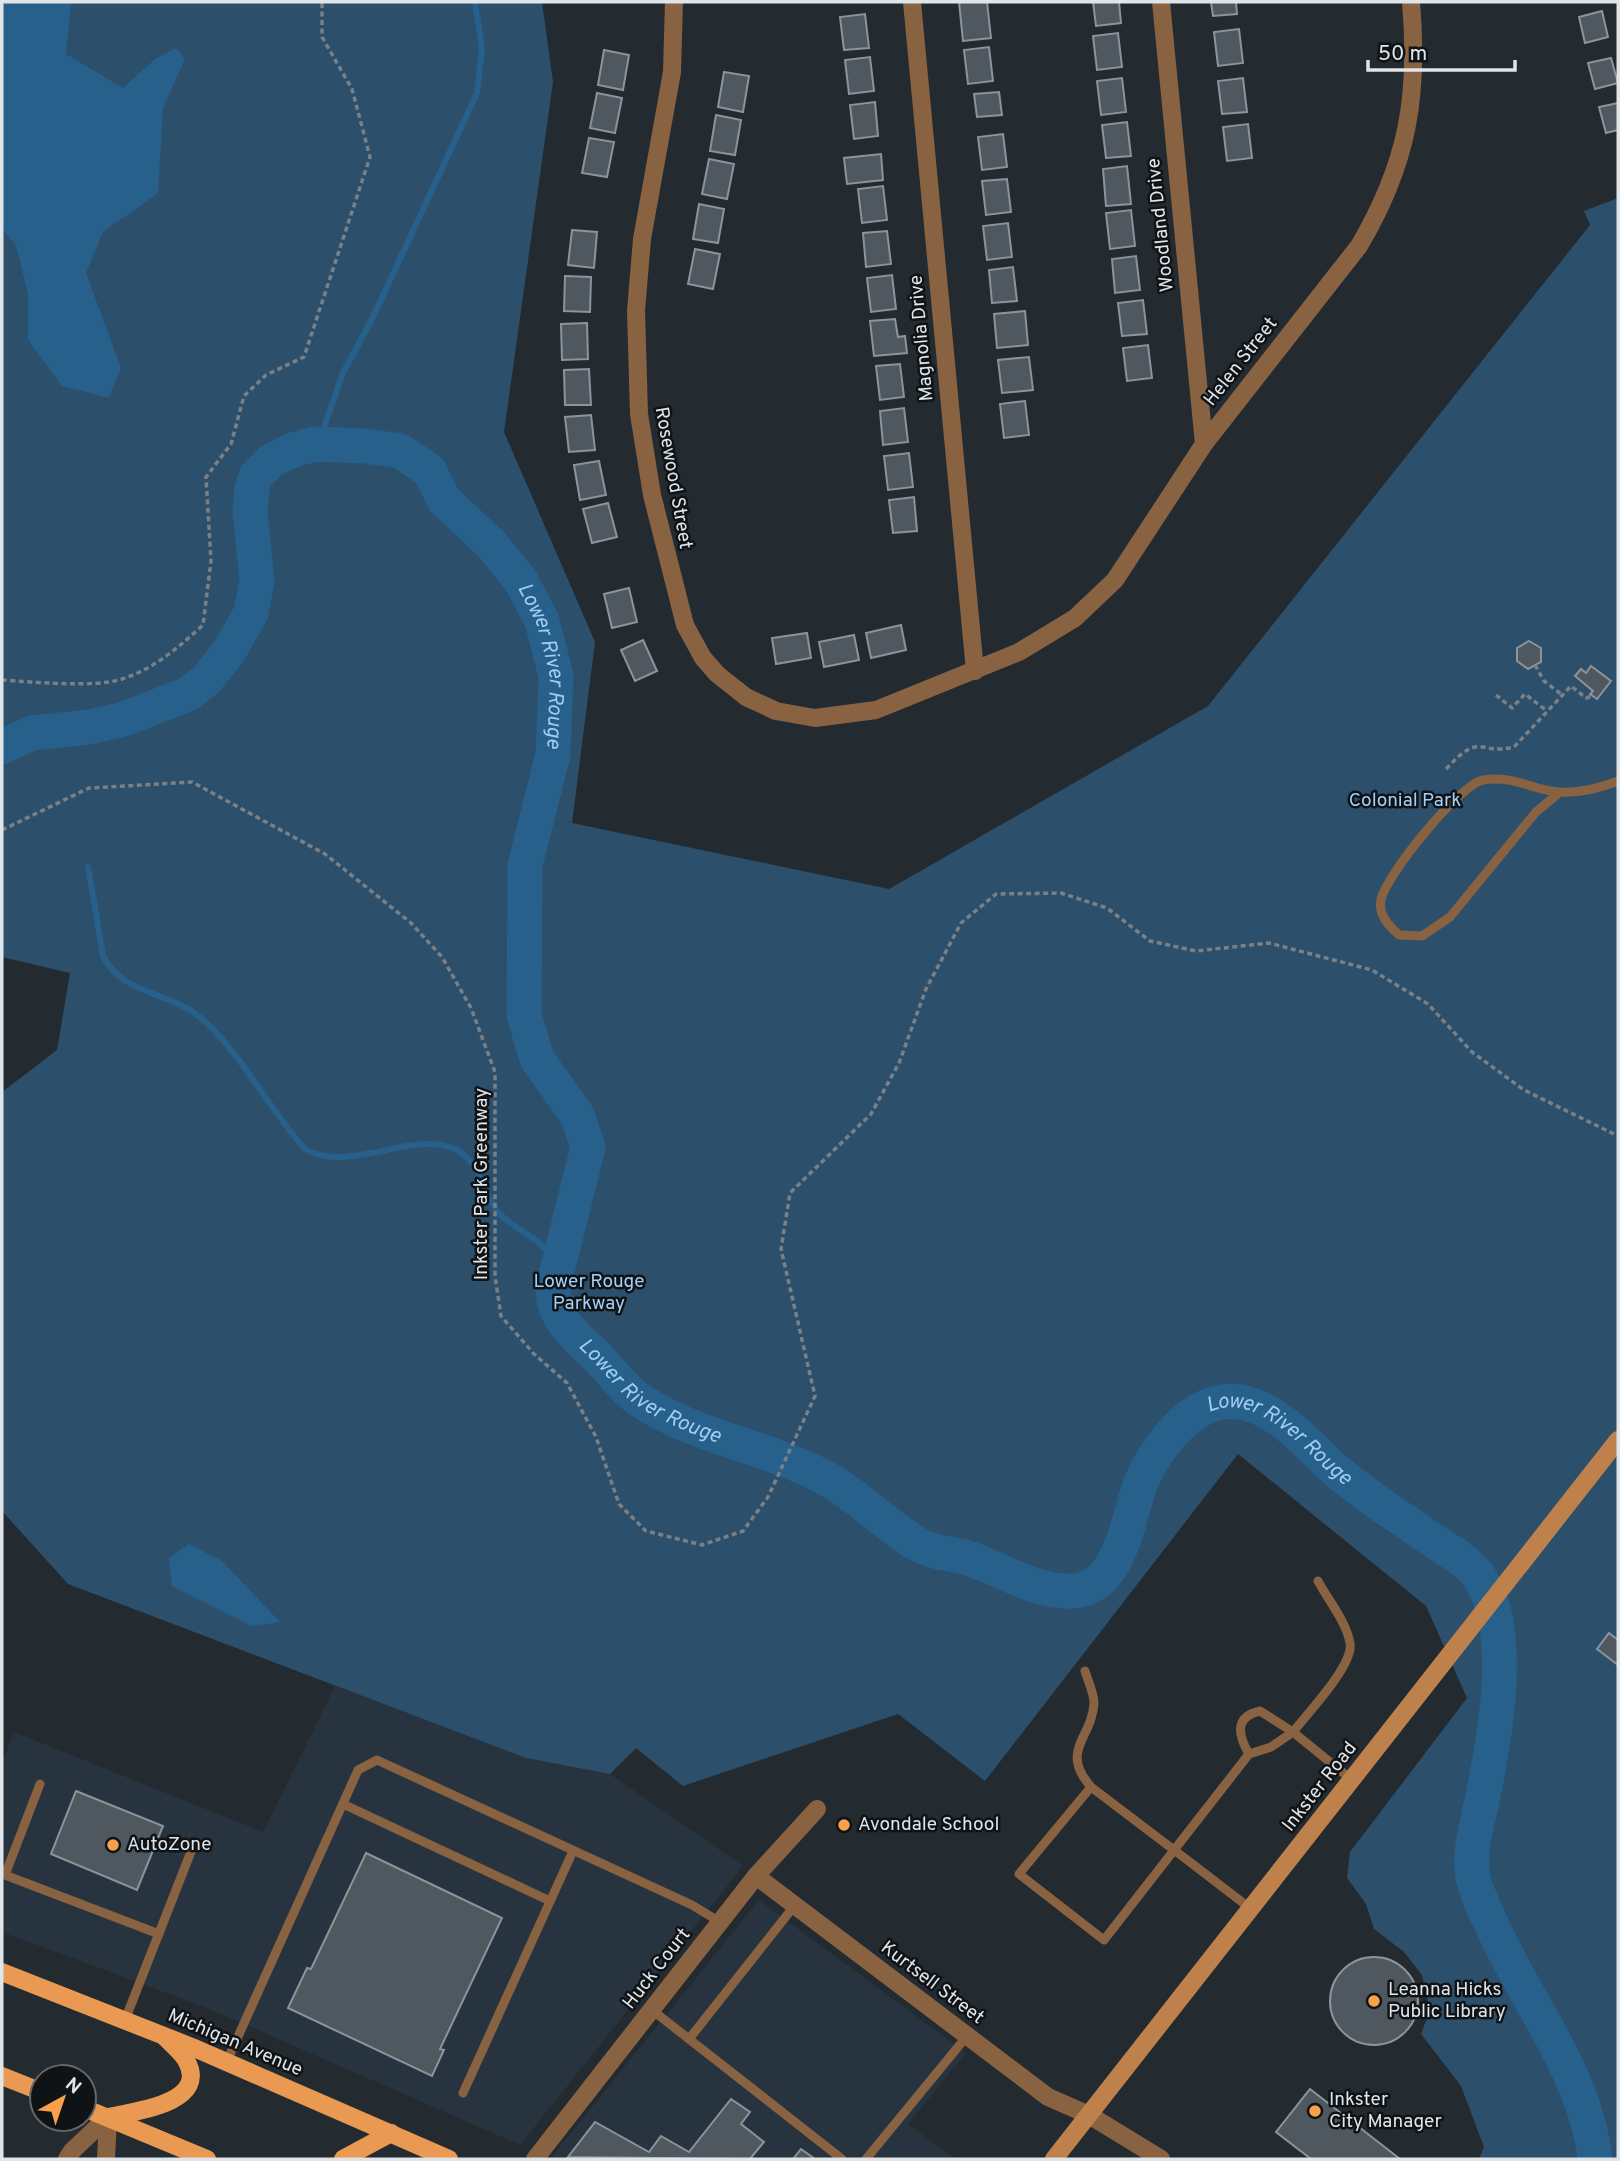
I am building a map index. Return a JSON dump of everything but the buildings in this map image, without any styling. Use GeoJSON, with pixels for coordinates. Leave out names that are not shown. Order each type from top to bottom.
{"type":"FeatureCollection","features":[{"type":"Feature","properties":{"kind":"main road","name":"Inkster Road"},"geometry":{"type":"LineString","coordinates":[[1054,2159],[1618,1440]]}},
{"type":"Feature","properties":{"kind":"main road","name":"Michigan Avenue"},"geometry":{"type":"LineString","coordinates":[[2,1972],[163,2035],[449,2159]]}},
{"type":"Feature","properties":{"kind":"main road"},"geometry":{"type":"LineString","coordinates":[[108,2118],[168,2103],[180,2097],[188,2083],[190,2071],[187,2062],[163,2035]]}},
{"type":"Feature","properties":{"kind":"main road"},"geometry":{"type":"LineString","coordinates":[[2,2076],[28,2086]]}},
{"type":"Feature","properties":{"kind":"main road"},"geometry":{"type":"LineString","coordinates":[[98,2114],[207,2159]]}},
{"type":"Feature","properties":{"kind":"main road"},"geometry":{"type":"LineString","coordinates":[[343,2159],[391,2133]]}},
{"type":"Feature","properties":{"kind":"street","name":"Rosewood Street"},"geometry":{"type":"LineString","coordinates":[[674,2],[672,72],[642,239],[636,312],[636,370],[639,414],[652,495],[685,625],[703,658],[729,685],[761,705],[798,716],[832,718],[876,710],[975,671]]}},
{"type":"Feature","properties":{"kind":"street","name":"Magnolia Drive"},"geometry":{"type":"LineString","coordinates":[[912,2],[975,671]]}},
{"type":"Feature","properties":{"kind":"street","name":"Woodland Drive"},"geometry":{"type":"LineString","coordinates":[[1161,2],[1204,444]]}},
{"type":"Feature","properties":{"kind":"street","name":"Helen Street"},"geometry":{"type":"LineString","coordinates":[[975,671],[1048,637],[1101,595],[1127,563],[1204,444],[1359,246],[1395,175],[1410,123],[1416,52],[1411,2]]}},
{"type":"Feature","properties":{"kind":"street","name":"Huck Court"},"geometry":{"type":"LineString","coordinates":[[535,2159],[756,1876],[817,1809]]}},
{"type":"Feature","properties":{"kind":"street","name":"Kurtsell Street"},"geometry":{"type":"LineString","coordinates":[[756,1876],[1048,2097],[1089,2115],[1161,2159]]}},
{"type":"Feature","properties":{"kind":"street"},"geometry":{"type":"LineString","coordinates":[[67,2159],[72,2151],[108,2118]]}},
{"type":"Feature","properties":{"kind":"street"},"geometry":{"type":"LineString","coordinates":[[106,2159],[108,2118]]}},
{"type":"Feature","properties":{"kind":"lane"},"geometry":{"type":"LineString","coordinates":[[1560,792],[1536,812],[1450,917],[1422,936],[1399,935],[1385,923],[1380,901],[1392,874],[1458,796],[1479,781],[1510,778],[1560,792],[1600,788],[1618,781]]}},
{"type":"Feature","properties":{"kind":"lane"},"geometry":{"type":"LineString","coordinates":[[1091,1787],[1019,1874],[1104,1940],[1249,1754],[1270,1747],[1293,1732],[1347,1663],[1350,1654],[1348,1633],[1318,1581]]}},
{"type":"Feature","properties":{"kind":"lane"},"geometry":{"type":"LineString","coordinates":[[1085,1671],[1094,1701],[1076,1753],[1081,1775],[1091,1787],[1251,1909]]}},
{"type":"Feature","properties":{"kind":"lane"},"geometry":{"type":"LineString","coordinates":[[1249,1754],[1239,1735],[1239,1726],[1252,1713],[1269,1714],[1352,1780]]}},
{"type":"Feature","properties":{"kind":"lane"},"geometry":{"type":"LineString","coordinates":[[227,2062],[358,1770],[377,1760],[692,1905],[720,1923]]}},
{"type":"Feature","properties":{"kind":"lane"},"geometry":{"type":"LineString","coordinates":[[40,1784],[3,1879],[159,1934]]}},
{"type":"Feature","properties":{"kind":"lane"},"geometry":{"type":"LineString","coordinates":[[343,1804],[550,1901]]}},
{"type":"Feature","properties":{"kind":"lane"},"geometry":{"type":"LineString","coordinates":[[125,2020],[194,1844]]}},
{"type":"Feature","properties":{"kind":"lane"},"geometry":{"type":"LineString","coordinates":[[463,2093],[573,1851]]}},
{"type":"Feature","properties":{"kind":"lane"},"geometry":{"type":"LineString","coordinates":[[689,2039],[795,1905]]}},
{"type":"Feature","properties":{"kind":"lane"},"geometry":{"type":"LineString","coordinates":[[652,2010],[842,2159]]}},
{"type":"Feature","properties":{"kind":"lane"},"geometry":{"type":"LineString","coordinates":[[866,2159],[967,2036]]}},
{"type":"Feature","properties":{"kind":"path"},"geometry":{"type":"LineString","coordinates":[[2,680],[63,683],[121,680],[168,656],[203,625],[211,561],[206,477],[231,444],[244,396],[266,375],[304,356],[370,157],[352,89],[322,37],[322,2]]}},
{"type":"Feature","properties":{"kind":"path"},"geometry":{"type":"LineString","coordinates":[[1535,665],[1544,681],[1561,694]]}},
{"type":"Feature","properties":{"kind":"path"},"geometry":{"type":"LineString","coordinates":[[1446,769],[1463,751],[1479,745],[1503,750],[1514,747],[1566,688],[1573,687],[1579,680]]}},
{"type":"Feature","properties":{"kind":"path"},"geometry":{"type":"LineString","coordinates":[[1573,687],[1586,698],[1593,696]]}},
{"type":"Feature","properties":{"kind":"path"},"geometry":{"type":"LineString","coordinates":[[1496,695],[1512,708],[1525,694],[1547,711]]}},
{"type":"Feature","properties":{"kind":"path","name":"Inkster Park Greenway"},"geometry":{"type":"LineString","coordinates":[[2,830],[89,788],[192,782],[325,854],[411,923],[442,957],[471,1008],[495,1072],[495,1276],[501,1316],[534,1354],[567,1383],[596,1437],[619,1504],[646,1531],[702,1545],[743,1531],[768,1497],[815,1396],[781,1249],[790,1193],[871,1114],[899,1063],[926,989],[961,923],[996,894],[1061,893],[1107,908],[1150,940],[1196,951],[1269,943],[1372,970],[1428,1004],[1472,1052],[1524,1090],[1618,1136]]}},
{"type":"Feature","properties":{"kind":"shaded area"},"geometry":{"type":"Polygon","coordinates":[[[2,2],[71,2],[66,54],[123,88],[155,59],[176,48],[185,59],[163,108],[158,193],[103,232],[86,273],[121,368],[109,398],[62,386],[28,340],[28,294],[16,245],[2,229],[2,2]]]}},
{"type":"Feature","properties":{"kind":"shaded area"},"geometry":{"type":"Polygon","coordinates":[[[189,1544],[222,1561],[280,1622],[252,1626],[172,1586],[169,1558],[189,1544]]]}},
{"type":"Feature","properties":{"kind":"shaded area"},"geometry":{"type":"Polygon","coordinates":[[[335,1686],[526,1758],[610,1774],[743,1866],[520,2145],[205,2007],[2,1932],[2,1763],[14,1732],[263,1832],[335,1686]]]}},
{"type":"Feature","properties":{"kind":"shaded area"},"geometry":{"type":"Polygon","coordinates":[[[759,1900],[966,2053],[908,2124],[955,2159],[550,2159],[759,1900]]]}},
{"type":"Feature","properties":{"kind":"green space","name":"Lower Rouge Parkway"},"geometry":{"type":"Polygon","coordinates":[[[2,2],[542,2],[553,82],[504,432],[595,642],[572,823],[889,889],[1208,706],[1590,225],[1584,211],[1618,198],[1618,2159],[1479,2159],[1484,2147],[1461,2086],[1421,2034],[1430,2010],[1422,1975],[1404,1952],[1374,1929],[1366,1904],[1347,1878],[1350,1852],[1467,1698],[1426,1606],[1238,1454],[985,1781],[898,1714],[683,1786],[636,1748],[610,1774],[526,1758],[68,1584],[2,1511],[2,1092],[57,1050],[70,973],[2,957],[2,2]]]}},
{"type":"Feature","properties":{"kind":"waterway"},"geometry":{"type":"LineString","coordinates":[[327,445],[323,430],[343,373],[373,317],[477,93],[482,49],[475,2]]}},
{"type":"Feature","properties":{"kind":"waterway","name":"Lower River Rouge"},"geometry":{"type":"LineString","coordinates":[[2,747],[32,733],[90,727],[124,719],[188,694],[206,680],[228,653],[251,613],[257,580],[250,511],[252,488],[256,476],[272,460],[315,444],[366,446],[400,451],[429,470],[444,500],[492,545],[521,581],[542,621],[556,676],[553,755],[525,865],[524,1015],[537,1059],[577,1115],[588,1147],[553,1287],[557,1310],[568,1328],[628,1390],[661,1413],[808,1469],[831,1481],[907,1538],[925,1548],[971,1559],[1041,1587],[1066,1591],[1085,1589],[1099,1580],[1111,1567],[1119,1550],[1142,1480],[1153,1459],[1187,1419],[1208,1406],[1226,1402],[1260,1408],[1275,1417],[1355,1486],[1463,1560],[1477,1574],[1489,1596],[1496,1622],[1499,1651],[1497,1713],[1473,1847],[1473,1877],[1480,1900],[1497,1936],[1569,2072],[1590,2129],[1595,2159]]}},
{"type":"Feature","properties":{"kind":"waterway"},"geometry":{"type":"LineString","coordinates":[[88,867],[103,956],[111,969],[134,986],[189,1009],[201,1018],[230,1048],[305,1149],[322,1155],[341,1157],[418,1144],[453,1148],[474,1166],[499,1213],[537,1241],[560,1264]]}},
{"type":"Feature","properties":{"kind":"place","name":"Avondale School"},"geometry":{"type":"Point","coordinates":[844,1825]}},
{"type":"Feature","properties":{"kind":"place","name":"AutoZone"},"geometry":{"type":"Point","coordinates":[113,1845]}},
{"type":"Feature","properties":{"kind":"place","name":"Leanna Hicks Public Library"},"geometry":{"type":"Point","coordinates":[1374,2001]}},
{"type":"Feature","properties":{"kind":"place","name":"Inkster City Manager"},"geometry":{"type":"Point","coordinates":[1315,2111]}},
{"type":"Feature","properties":{"kind":"park label","name":"Colonial Park"},"geometry":{"type":"Point","coordinates":[1405,801]}}]}
